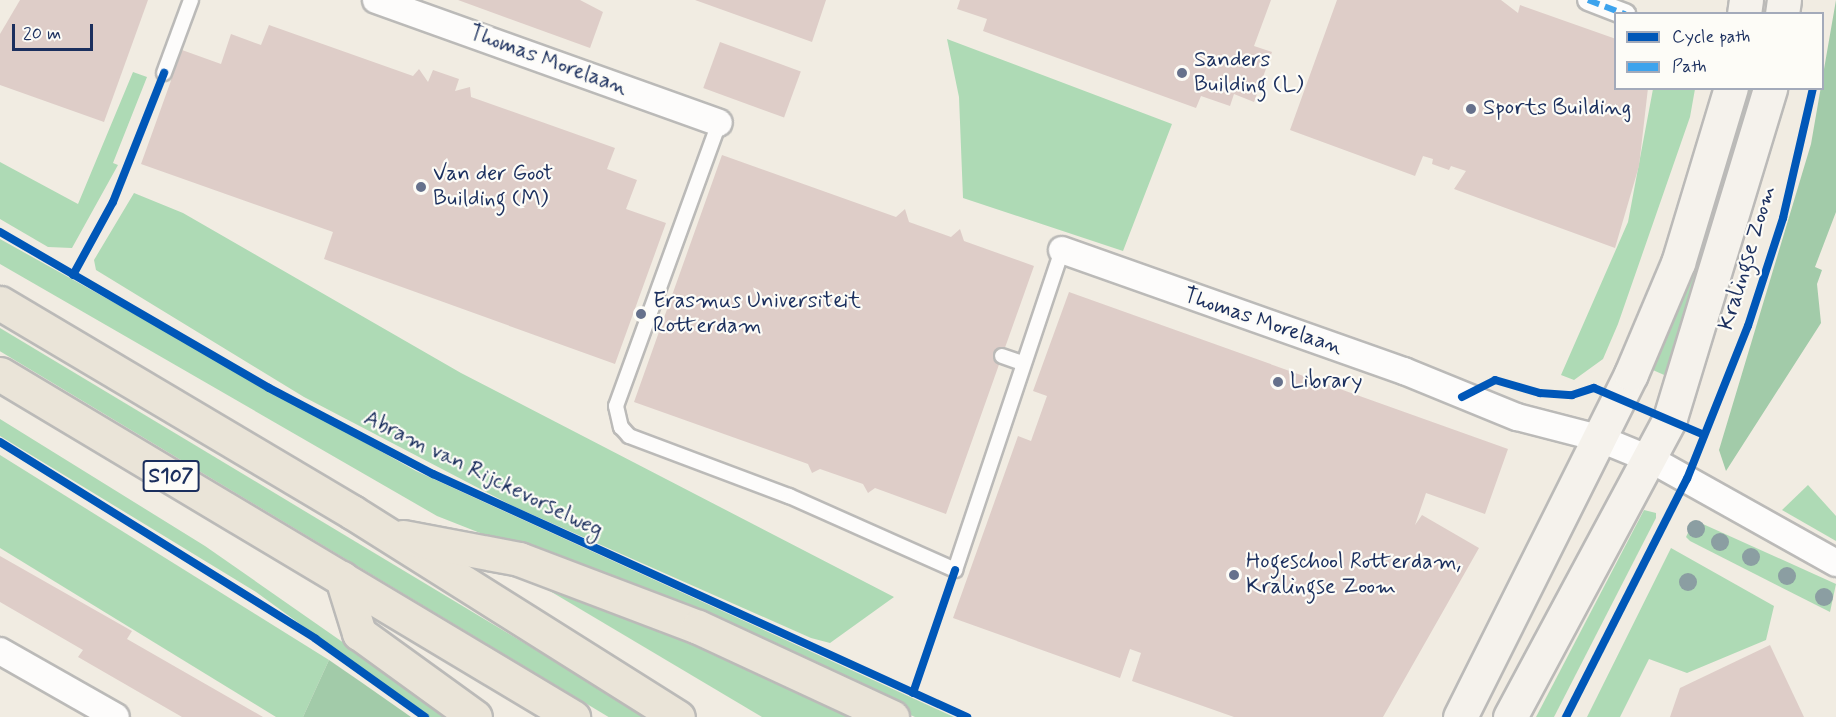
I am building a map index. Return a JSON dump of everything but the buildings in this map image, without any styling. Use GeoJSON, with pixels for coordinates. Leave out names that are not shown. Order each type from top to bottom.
{"type":"FeatureCollection","features":[{"type":"Feature","properties":{"kind":"main road"},"geometry":{"type":"LineString","coordinates":[[1460,717],[1598,438],[1678,263],[1730,90]]}},
{"type":"Feature","properties":{"kind":"main road","name":"Kralingse Zoom"},"geometry":{"type":"LineString","coordinates":[[1510,717],[1652,460],[1714,285],[1769,90]]}},
{"type":"Feature","properties":{"kind":"main road","name":"S107"},"geometry":{"type":"LineString","coordinates":[[0,303],[389,534],[490,603],[678,717]]}},
{"type":"Feature","properties":{"kind":"main road","name":"S107"},"geometry":{"type":"LineString","coordinates":[[0,374],[573,717]]}},
{"type":"Feature","properties":{"kind":"main road"},"geometry":{"type":"LineString","coordinates":[[389,534],[519,560],[698,627],[892,717]]}},
{"type":"Feature","properties":{"kind":"main road"},"geometry":{"type":"LineString","coordinates":[[342,578],[358,633],[475,717]]}},
{"type":"Feature","properties":{"kind":"street","name":"Thomas Morelaan"},"geometry":{"type":"LineString","coordinates":[[376,0],[719,123]]}},
{"type":"Feature","properties":{"kind":"street"},"geometry":{"type":"LineString","coordinates":[[1588,0],[1620,12]]}},
{"type":"Feature","properties":{"kind":"street","name":"Thomas Morelaan"},"geometry":{"type":"LineString","coordinates":[[1062,250],[1404,371],[1517,417],[1598,438]]}},
{"type":"Feature","properties":{"kind":"street"},"geometry":{"type":"LineString","coordinates":[[1598,438],[1652,460],[1836,563]]}},
{"type":"Feature","properties":{"kind":"street"},"geometry":{"type":"LineString","coordinates":[[0,651],[116,717]]}},
{"type":"Feature","properties":{"kind":"lane"},"geometry":{"type":"LineString","coordinates":[[164,73],[191,0]]}},
{"type":"Feature","properties":{"kind":"lane"},"geometry":{"type":"LineString","coordinates":[[719,123],[616,406],[621,427],[629,436],[789,496],[955,570],[1022,363],[1062,250]]}},
{"type":"Feature","properties":{"kind":"lane"},"geometry":{"type":"LineString","coordinates":[[676,240],[690,244]]}},
{"type":"Feature","properties":{"kind":"lane"},"geometry":{"type":"LineString","coordinates":[[1002,356],[1022,363]]}},
{"type":"Feature","properties":{"kind":"green space"},"geometry":{"type":"Polygon","coordinates":[[[1836,0],[1836,212],[1815,267],[1822,270],[1817,284],[1821,323],[1726,471],[1719,450],[1811,144],[1820,90],[1824,90],[1824,69],[1836,0]]]}},
{"type":"Feature","properties":{"kind":"green space"},"geometry":{"type":"Polygon","coordinates":[[[947,39],[1172,124],[1123,251],[963,198],[959,97],[947,39]]]}},
{"type":"Feature","properties":{"kind":"green space"},"geometry":{"type":"Polygon","coordinates":[[[133,72],[147,77],[113,163],[118,165],[72,248],[48,247],[0,219],[0,162],[78,204],[133,72]]]}},
{"type":"Feature","properties":{"kind":"green space"},"geometry":{"type":"Polygon","coordinates":[[[1653,90],[1695,90],[1690,117],[1618,324],[1603,359],[1574,380],[1561,375],[1628,222],[1653,90]]]}},
{"type":"Feature","properties":{"kind":"green space"},"geometry":{"type":"Polygon","coordinates":[[[1741,90],[1753,90],[1671,378],[1646,367],[1741,90]]]}},
{"type":"Feature","properties":{"kind":"green space"},"geometry":{"type":"Polygon","coordinates":[[[134,193],[183,213],[461,373],[894,597],[830,643],[811,638],[513,506],[304,397],[96,270],[94,260],[134,193]]]}},
{"type":"Feature","properties":{"kind":"green space"},"geometry":{"type":"Polygon","coordinates":[[[0,239],[416,471],[954,717],[915,717],[700,620],[437,516],[0,264],[0,239]]]}},
{"type":"Feature","properties":{"kind":"green space"},"geometry":{"type":"Polygon","coordinates":[[[0,328],[647,717],[609,717],[0,351],[0,328]]]}},
{"type":"Feature","properties":{"kind":"green space"},"geometry":{"type":"Polygon","coordinates":[[[0,419],[205,546],[450,717],[428,717],[256,592],[0,436],[0,419]]]}},
{"type":"Feature","properties":{"kind":"green space"},"geometry":{"type":"Polygon","coordinates":[[[0,455],[329,660],[303,717],[276,717],[0,548],[0,455]]]}},
{"type":"Feature","properties":{"kind":"green space"},"geometry":{"type":"Polygon","coordinates":[[[1808,485],[1836,516],[1836,541],[1782,510],[1808,485]]]}},
{"type":"Feature","properties":{"kind":"green space"},"geometry":{"type":"Polygon","coordinates":[[[1644,510],[1656,513],[1656,518],[1554,717],[1536,717],[1644,510]]]}},
{"type":"Feature","properties":{"kind":"green space"},"geometry":{"type":"Polygon","coordinates":[[[1694,520],[1836,584],[1830,612],[1690,541],[1686,537],[1694,520]]]}},
{"type":"Feature","properties":{"kind":"green space"},"geometry":{"type":"Polygon","coordinates":[[[1671,548],[1774,606],[1766,640],[1687,673],[1649,659],[1620,717],[1587,717],[1671,548]]]}},
{"type":"Feature","properties":{"kind":"green space"},"geometry":{"type":"Polygon","coordinates":[[[533,581],[615,608],[865,717],[762,717],[533,581]]]}},
{"type":"Feature","properties":{"kind":"green space"},"geometry":{"type":"Polygon","coordinates":[[[329,660],[361,682],[411,717],[303,717],[329,660]]]}},
{"type":"Feature","properties":{"kind":"marked path"},"geometry":{"type":"LineString","coordinates":[[1588,0],[1620,12]]}},
{"type":"Feature","properties":{"kind":"cycle path"},"geometry":{"type":"LineString","coordinates":[[73,275],[113,202],[164,73]]}},
{"type":"Feature","properties":{"kind":"cycle path"},"geometry":{"type":"LineString","coordinates":[[1566,717],[1687,479],[1748,326],[1783,218],[1813,90]]}},
{"type":"Feature","properties":{"kind":"cycle path","name":"Abram van Rijckevorselweg"},"geometry":{"type":"LineString","coordinates":[[0,232],[269,388],[433,474],[967,717]]}},
{"type":"Feature","properties":{"kind":"cycle path"},"geometry":{"type":"LineString","coordinates":[[1462,397],[1495,380],[1540,393],[1572,395],[1594,388],[1702,434]]}},
{"type":"Feature","properties":{"kind":"cycle path"},"geometry":{"type":"LineString","coordinates":[[0,442],[316,639],[425,717]]}},
{"type":"Feature","properties":{"kind":"cycle path"},"geometry":{"type":"LineString","coordinates":[[913,693],[955,570]]}},
{"type":"Feature","properties":{"kind":"place","name":"Sanders Building (L)"},"geometry":{"type":"Point","coordinates":[1182,73]}},
{"type":"Feature","properties":{"kind":"place","name":"Sports Building"},"geometry":{"type":"Point","coordinates":[1471,109]}},
{"type":"Feature","properties":{"kind":"place","name":"Van der Goot Building (M)"},"geometry":{"type":"Point","coordinates":[421,187]}},
{"type":"Feature","properties":{"kind":"place","name":"Erasmus Universiteit Rotterdam"},"geometry":{"type":"Point","coordinates":[641,314]}},
{"type":"Feature","properties":{"kind":"place","name":"Library"},"geometry":{"type":"Point","coordinates":[1278,382]}},
{"type":"Feature","properties":{"kind":"place","name":"Hogeschool Rotterdam, Kralingse Zoom"},"geometry":{"type":"Point","coordinates":[1234,575]}}]}
